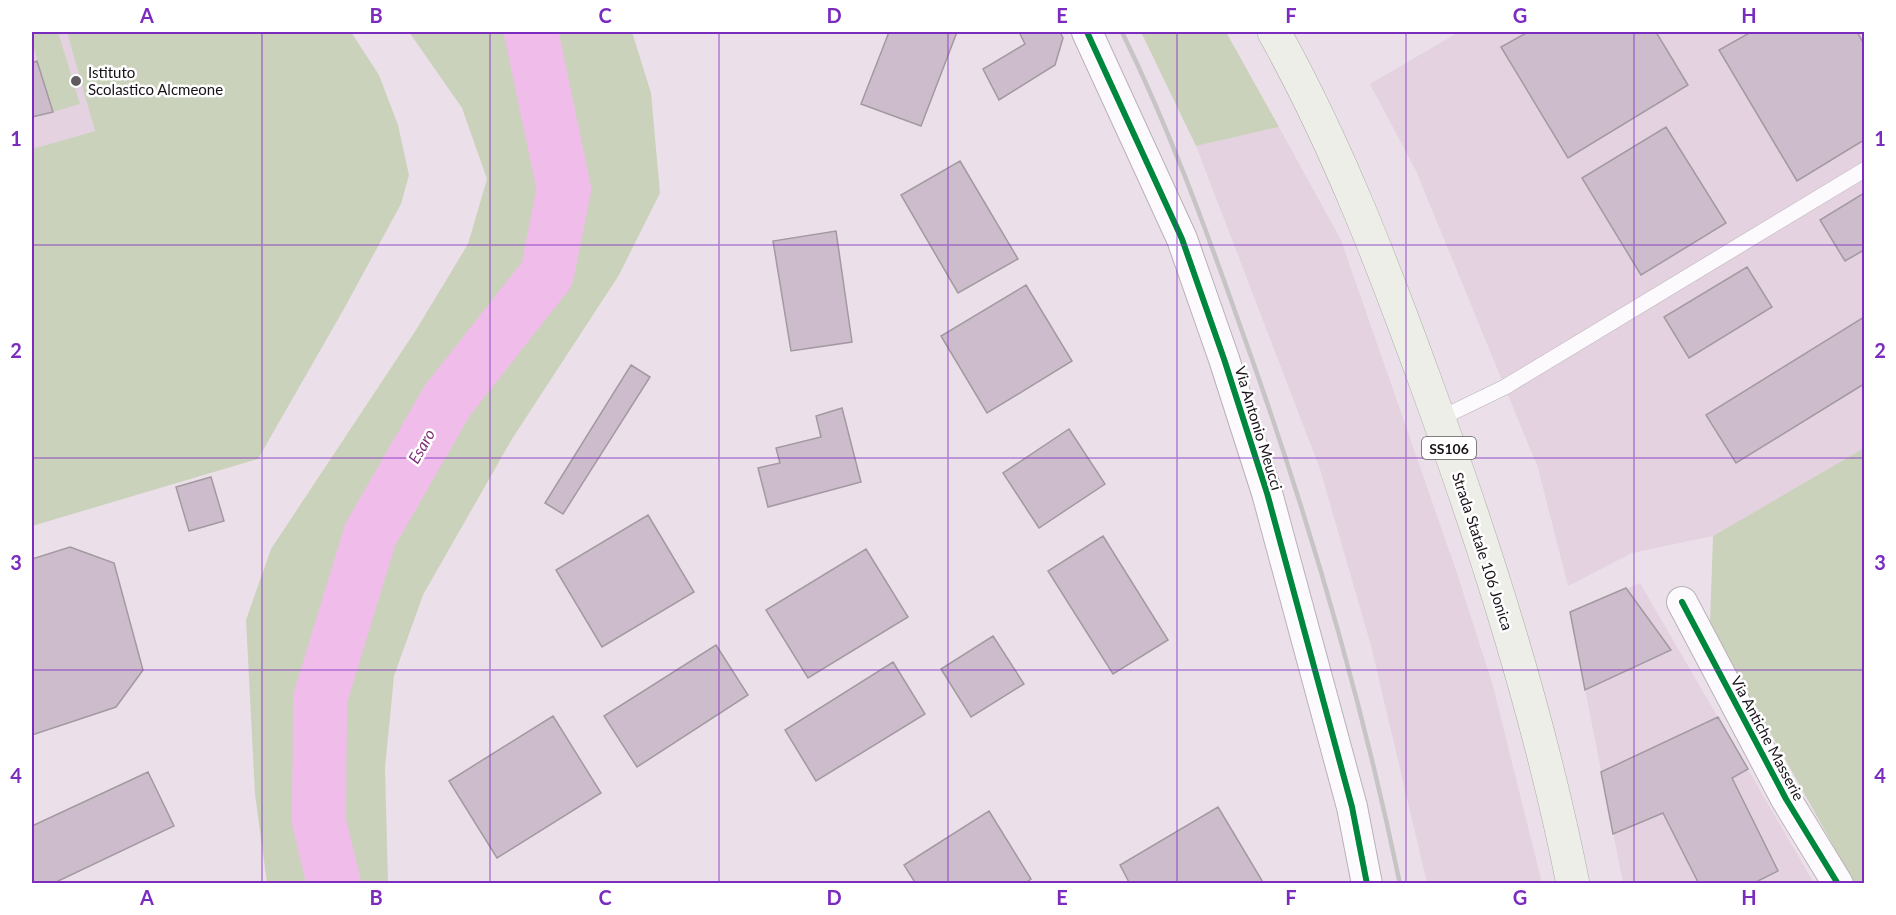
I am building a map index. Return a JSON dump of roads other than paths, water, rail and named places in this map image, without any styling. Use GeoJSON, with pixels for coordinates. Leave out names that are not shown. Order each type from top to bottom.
{"type":"FeatureCollection","features":[{"type":"Feature","properties":{"kind":"main road","name":"Strada Statale 106 Jonica"},"geometry":{"type":"LineString","coordinates":[[1274,32],[1327,137],[1375,244],[1439,419],[1512,639],[1573,884]]}},
{"type":"Feature","properties":{"kind":"street","name":"Via Antonio Meucci"},"geometry":{"type":"LineString","coordinates":[[1087,32],[1182,239],[1224,359],[1267,493],[1352,807],[1367,884]]}},
{"type":"Feature","properties":{"kind":"street","name":"Via Antiche Masserie"},"geometry":{"type":"LineString","coordinates":[[1682,602],[1786,799],[1838,884]]}},
{"type":"Feature","properties":{"kind":"lane"},"geometry":{"type":"LineString","coordinates":[[1439,419],[1505,387],[1864,170]]}},
{"type":"Feature","properties":{"kind":"waterway","name":"Esaro"},"geometry":{"type":"LineString","coordinates":[[334,884],[319,822],[320,699],[370,535],[447,401],[547,274],[564,189],[531,32]]}},
{"type":"Feature","properties":{"kind":"railway"},"geometry":{"type":"LineString","coordinates":[[1122,32],[1198,209],[1285,456],[1349,669],[1400,884]]}},
{"type":"Feature","properties":{"kind":"place","name":"Istituto Scolastico Alcmeone"},"geometry":{"type":"Point","coordinates":[76,81]}}]}
